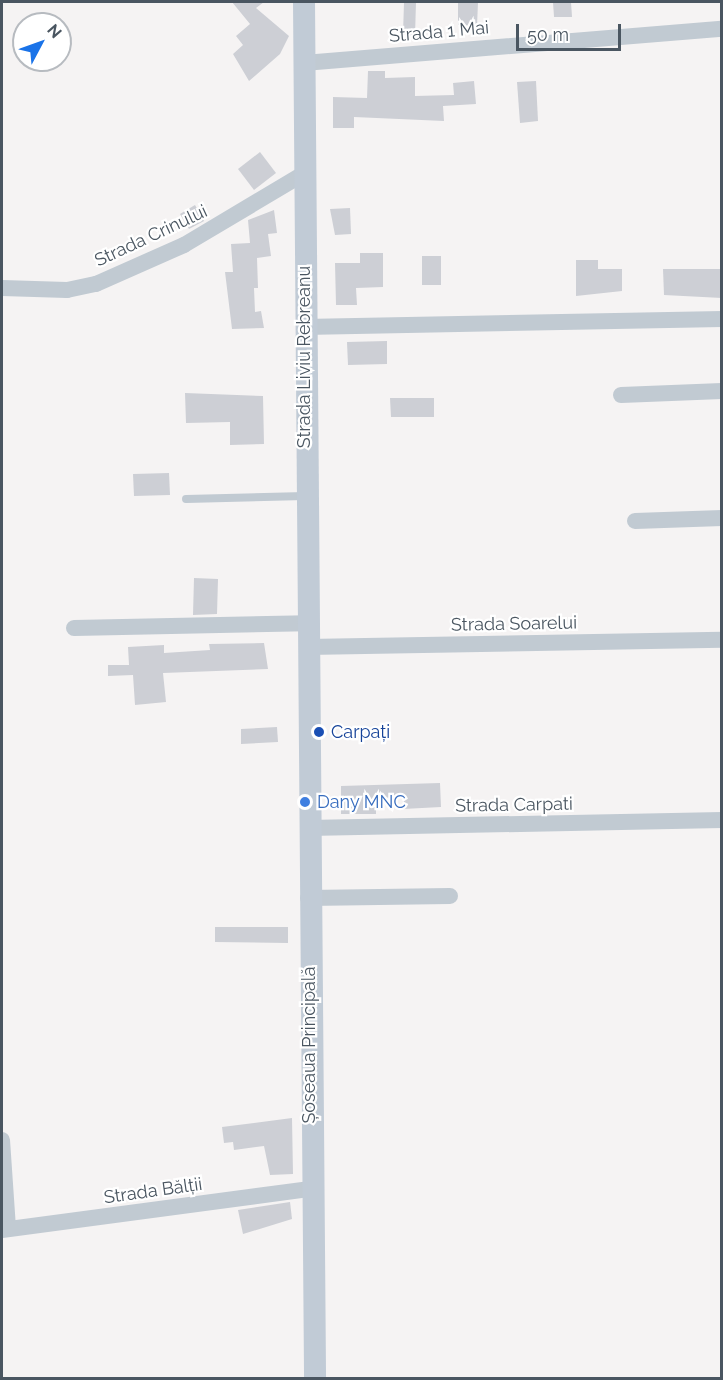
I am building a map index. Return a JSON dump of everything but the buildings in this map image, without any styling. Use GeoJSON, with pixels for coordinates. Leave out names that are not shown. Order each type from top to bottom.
{"type":"FeatureCollection","features":[{"type":"Feature","properties":{"kind":"main road","name":"Strada Liviu Rebreanu"},"geometry":{"type":"LineString","coordinates":[[304,2],[307,712]]}},
{"type":"Feature","properties":{"kind":"main road","name":"Șoseaua Principală"},"geometry":{"type":"LineString","coordinates":[[307,712],[310,1189],[315,1378]]}},
{"type":"Feature","properties":{"kind":"street","name":"Strada 1 Mai"},"geometry":{"type":"LineString","coordinates":[[304,63],[722,29]]}},
{"type":"Feature","properties":{"kind":"street","name":"Strada Crinului"},"geometry":{"type":"LineString","coordinates":[[2,288],[67,290],[96,284],[184,245],[303,174]]}},
{"type":"Feature","properties":{"kind":"street"},"geometry":{"type":"LineString","coordinates":[[304,327],[722,319]]}},
{"type":"Feature","properties":{"kind":"street"},"geometry":{"type":"LineString","coordinates":[[621,395],[722,391]]}},
{"type":"Feature","properties":{"kind":"street"},"geometry":{"type":"LineString","coordinates":[[635,521],[722,518]]}},
{"type":"Feature","properties":{"kind":"street"},"geometry":{"type":"LineString","coordinates":[[74,628],[306,623]]}},
{"type":"Feature","properties":{"kind":"street","name":"Strada Soarelui"},"geometry":{"type":"LineString","coordinates":[[307,648],[722,640]]}},
{"type":"Feature","properties":{"kind":"street","name":"Strada Carpati"},"geometry":{"type":"LineString","coordinates":[[308,828],[722,820]]}},
{"type":"Feature","properties":{"kind":"street"},"geometry":{"type":"LineString","coordinates":[[308,898],[450,896]]}},
{"type":"Feature","properties":{"kind":"street"},"geometry":{"type":"LineString","coordinates":[[2,1140],[5,1229]]}},
{"type":"Feature","properties":{"kind":"street","name":"Strada Bălții"},"geometry":{"type":"LineString","coordinates":[[5,1229],[310,1189]]}},
{"type":"Feature","properties":{"kind":"lane"},"geometry":{"type":"LineString","coordinates":[[186,499],[305,496]]}},
{"type":"Feature","properties":{"kind":"place","name":"Carpați"},"geometry":{"type":"Point","coordinates":[319,732]}},
{"type":"Feature","properties":{"kind":"place","name":"Dany MNC"},"geometry":{"type":"Point","coordinates":[305,802]}}]}
